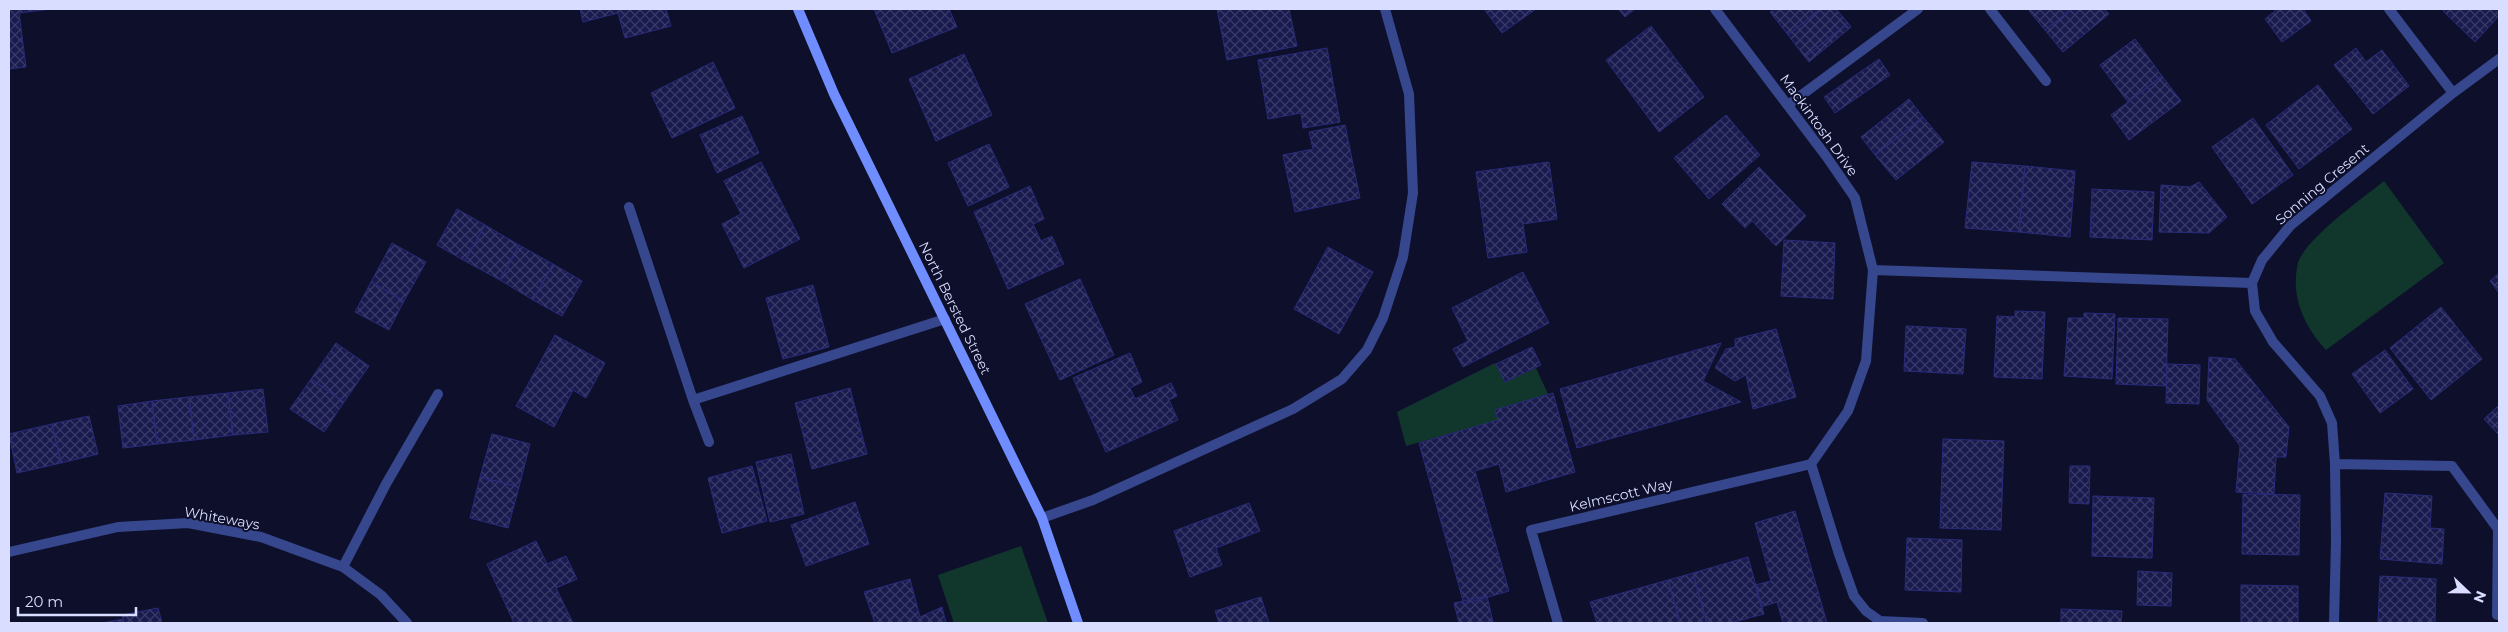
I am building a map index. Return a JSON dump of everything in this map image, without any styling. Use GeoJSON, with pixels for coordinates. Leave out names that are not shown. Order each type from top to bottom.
{"type":"FeatureCollection","features":[{"type":"Feature","properties":{"kind":"street","name":"North Bersted Street"},"geometry":{"type":"LineString","coordinates":[[798,9],[834,94],[1042,518],[1078,623]]}},
{"type":"Feature","properties":{"kind":"street"},"geometry":{"type":"LineString","coordinates":[[1042,518],[1093,500],[1293,409],[1342,379],[1367,350],[1383,318],[1403,257],[1413,193],[1409,94],[1386,9]]}},
{"type":"Feature","properties":{"kind":"street","name":"Mackintosh Drive"},"geometry":{"type":"LineString","coordinates":[[1715,9],[1788,105],[1855,198],[1873,270]]}},
{"type":"Feature","properties":{"kind":"street"},"geometry":{"type":"LineString","coordinates":[[1788,105],[1918,9]]}},
{"type":"Feature","properties":{"kind":"street"},"geometry":{"type":"LineString","coordinates":[[1990,9],[2046,81]]}},
{"type":"Feature","properties":{"kind":"street"},"geometry":{"type":"LineString","coordinates":[[2389,9],[2452,93]]}},
{"type":"Feature","properties":{"kind":"street","name":"Sonning Cresent"},"geometry":{"type":"LineString","coordinates":[[2252,282],[2262,260],[2290,226],[2452,93],[2499,58]]}},
{"type":"Feature","properties":{"kind":"street"},"geometry":{"type":"LineString","coordinates":[[629,207],[693,400],[710,442]]}},
{"type":"Feature","properties":{"kind":"street"},"geometry":{"type":"LineString","coordinates":[[1923,623],[1880,621],[1866,611],[1854,596],[1838,554],[1811,464],[1848,411],[1866,361],[1873,270],[2252,282],[2255,311],[2259,319],[2273,342],[2320,396],[2332,424],[2335,464],[2334,623]]}},
{"type":"Feature","properties":{"kind":"street"},"geometry":{"type":"LineString","coordinates":[[693,400],[945,319]]}},
{"type":"Feature","properties":{"kind":"street"},"geometry":{"type":"LineString","coordinates":[[343,567],[386,484],[438,394]]}},
{"type":"Feature","properties":{"kind":"street","name":"Kelmscott Way"},"geometry":{"type":"LineString","coordinates":[[1558,623],[1531,530],[1811,464]]}},
{"type":"Feature","properties":{"kind":"street"},"geometry":{"type":"LineString","coordinates":[[2335,464],[2452,466],[2498,529],[2497,615],[2499,615]]}},
{"type":"Feature","properties":{"kind":"street","name":"Whiteways"},"geometry":{"type":"LineString","coordinates":[[9,552],[118,527],[188,523],[261,537],[343,567],[381,595],[407,623]]}},
{"type":"Feature","properties":{"kind":"green space"},"geometry":{"type":"Polygon","coordinates":[[[2384,181],[2444,263],[2326,350],[2311,331],[2301,310],[2296,287],[2298,263],[2303,253],[2323,231],[2384,181]]]}},
{"type":"Feature","properties":{"kind":"green space"},"geometry":{"type":"Polygon","coordinates":[[[1495,363],[1505,382],[1536,368],[1548,394],[1495,410],[1498,420],[1406,446],[1397,412],[1495,363]]]}},
{"type":"Feature","properties":{"kind":"green space"},"geometry":{"type":"Polygon","coordinates":[[[1021,546],[1048,623],[954,623],[938,575],[1021,546]]]}},
{"type":"Feature","properties":{"kind":"building"},"geometry":{"type":"Polygon","coordinates":[[[9,9],[51,9],[19,13],[26,67],[9,69],[9,9]]]}},
{"type":"Feature","properties":{"kind":"building"},"geometry":{"type":"Polygon","coordinates":[[[580,9],[666,9],[671,26],[625,38],[618,13],[583,22],[580,9]]]}},
{"type":"Feature","properties":{"kind":"building"},"geometry":{"type":"Polygon","coordinates":[[[874,9],[949,9],[957,27],[892,53],[874,9]]]}},
{"type":"Feature","properties":{"kind":"building"},"geometry":{"type":"Polygon","coordinates":[[[1217,9],[1289,9],[1297,46],[1227,60],[1217,9]]]}},
{"type":"Feature","properties":{"kind":"building"},"geometry":{"type":"Polygon","coordinates":[[[1484,9],[1536,9],[1502,33],[1484,9]]]}},
{"type":"Feature","properties":{"kind":"building"},"geometry":{"type":"Polygon","coordinates":[[[1618,9],[1635,9],[1625,17],[1618,9]]]}},
{"type":"Feature","properties":{"kind":"building"},"geometry":{"type":"Polygon","coordinates":[[[1774,9],[1820,9],[1788,35],[1770,12],[1774,9]]]}},
{"type":"Feature","properties":{"kind":"building"},"geometry":{"type":"Polygon","coordinates":[[[1820,9],[1836,9],[1848,23],[1805,57],[1788,35],[1820,9]]]}},
{"type":"Feature","properties":{"kind":"building"},"geometry":{"type":"Polygon","coordinates":[[[2031,9],[2072,9],[2045,30],[2029,11],[2031,9]]]}},
{"type":"Feature","properties":{"kind":"building"},"geometry":{"type":"Polygon","coordinates":[[[2072,9],[2104,9],[2109,14],[2063,52],[2045,30],[2072,9]]]}},
{"type":"Feature","properties":{"kind":"building"},"geometry":{"type":"Polygon","coordinates":[[[2278,9],[2303,9],[2311,21],[2282,42],[2265,19],[2278,9]]]}},
{"type":"Feature","properties":{"kind":"building"},"geometry":{"type":"Polygon","coordinates":[[[2446,9],[2499,9],[2499,16],[2475,42],[2443,11],[2446,9]]]}},
{"type":"Feature","properties":{"kind":"building"},"geometry":{"type":"Polygon","coordinates":[[[1848,23],[1851,27],[1809,62],[1805,57],[1848,23]]]}},
{"type":"Feature","properties":{"kind":"building"},"geometry":{"type":"Polygon","coordinates":[[[1651,26],[1704,97],[1659,132],[1606,60],[1651,26]]]}},
{"type":"Feature","properties":{"kind":"building"},"geometry":{"type":"Polygon","coordinates":[[[2135,39],[2162,76],[2128,102],[2100,65],[2135,39]]]}},
{"type":"Feature","properties":{"kind":"building"},"geometry":{"type":"Polygon","coordinates":[[[1327,48],[1340,122],[1303,128],[1301,113],[1268,119],[1258,60],[1327,48]]]}},
{"type":"Feature","properties":{"kind":"building"},"geometry":{"type":"Polygon","coordinates":[[[2356,48],[2366,62],[2382,50],[2409,86],[2373,114],[2334,65],[2356,48]]]}},
{"type":"Feature","properties":{"kind":"building"},"geometry":{"type":"Polygon","coordinates":[[[964,54],[992,115],[936,141],[909,79],[964,54]]]}},
{"type":"Feature","properties":{"kind":"building"},"geometry":{"type":"Polygon","coordinates":[[[1879,59],[1890,75],[1835,113],[1824,97],[1879,59]]]}},
{"type":"Feature","properties":{"kind":"building"},"geometry":{"type":"Polygon","coordinates":[[[713,62],[735,108],[672,138],[651,93],[713,62]]]}},
{"type":"Feature","properties":{"kind":"building"},"geometry":{"type":"Polygon","coordinates":[[[2162,76],[2181,101],[2129,140],[2111,115],[2162,76]]]}},
{"type":"Feature","properties":{"kind":"building"},"geometry":{"type":"Polygon","coordinates":[[[2318,85],[2352,129],[2299,169],[2266,125],[2318,85]]]}},
{"type":"Feature","properties":{"kind":"building"},"geometry":{"type":"Polygon","coordinates":[[[1909,99],[1923,117],[1875,155],[1861,137],[1909,99]]]}},
{"type":"Feature","properties":{"kind":"building"},"geometry":{"type":"Polygon","coordinates":[[[1726,115],[1760,155],[1709,199],[1674,158],[1726,115]]]}},
{"type":"Feature","properties":{"kind":"building"},"geometry":{"type":"Polygon","coordinates":[[[742,116],[759,153],[717,173],[700,135],[742,116]]]}},
{"type":"Feature","properties":{"kind":"building"},"geometry":{"type":"Polygon","coordinates":[[[1923,117],[1944,142],[1896,180],[1875,155],[1923,117]]]}},
{"type":"Feature","properties":{"kind":"building"},"geometry":{"type":"Polygon","coordinates":[[[2253,118],[2293,175],[2252,204],[2212,147],[2253,118]]]}},
{"type":"Feature","properties":{"kind":"building"},"geometry":{"type":"Polygon","coordinates":[[[1345,125],[1360,198],[1295,212],[1283,155],[1313,149],[1309,132],[1345,125]]]}},
{"type":"Feature","properties":{"kind":"building"},"geometry":{"type":"Polygon","coordinates":[[[989,144],[1009,187],[968,206],[948,163],[989,144]]]}},
{"type":"Feature","properties":{"kind":"building"},"geometry":{"type":"Polygon","coordinates":[[[761,162],[800,239],[744,268],[722,224],[741,214],[724,181],[761,162]]]}},
{"type":"Feature","properties":{"kind":"building"},"geometry":{"type":"Polygon","coordinates":[[[1549,162],[1557,219],[1523,224],[1527,252],[1488,258],[1476,172],[1549,162]]]}},
{"type":"Feature","properties":{"kind":"building"},"geometry":{"type":"Polygon","coordinates":[[[1972,162],[2025,166],[2019,232],[1965,228],[1972,162]]]}},
{"type":"Feature","properties":{"kind":"building"},"geometry":{"type":"Polygon","coordinates":[[[2025,166],[2075,171],[2070,237],[2019,232],[2025,166]]]}},
{"type":"Feature","properties":{"kind":"building"},"geometry":{"type":"Polygon","coordinates":[[[1759,167],[1806,216],[1776,246],[1752,221],[1745,228],[1722,204],[1759,167]]]}},
{"type":"Feature","properties":{"kind":"building"},"geometry":{"type":"Polygon","coordinates":[[[2199,182],[2227,217],[2209,233],[2159,232],[2161,185],[2190,187],[2199,182]]]}},
{"type":"Feature","properties":{"kind":"building"},"geometry":{"type":"Polygon","coordinates":[[[1030,186],[1044,219],[1033,224],[1041,241],[1052,236],[1064,264],[1008,289],[974,212],[1030,186]]]}},
{"type":"Feature","properties":{"kind":"building"},"geometry":{"type":"Polygon","coordinates":[[[2092,189],[2154,192],[2152,240],[2090,237],[2092,189]]]}},
{"type":"Feature","properties":{"kind":"building"},"geometry":{"type":"Polygon","coordinates":[[[457,209],[485,225],[465,261],[437,245],[457,209]]]}},
{"type":"Feature","properties":{"kind":"building"},"geometry":{"type":"Polygon","coordinates":[[[485,225],[519,245],[500,280],[465,261],[485,225]]]}},
{"type":"Feature","properties":{"kind":"building"},"geometry":{"type":"Polygon","coordinates":[[[1784,240],[1835,243],[1833,299],[1781,296],[1784,240]]]}},
{"type":"Feature","properties":{"kind":"building"},"geometry":{"type":"Polygon","coordinates":[[[392,243],[426,262],[404,301],[371,282],[392,243]]]}},
{"type":"Feature","properties":{"kind":"building"},"geometry":{"type":"Polygon","coordinates":[[[519,245],[553,264],[533,300],[500,280],[519,245]]]}},
{"type":"Feature","properties":{"kind":"building"},"geometry":{"type":"Polygon","coordinates":[[[1328,247],[1373,272],[1339,334],[1294,309],[1328,247]]]}},
{"type":"Feature","properties":{"kind":"building"},"geometry":{"type":"Polygon","coordinates":[[[553,264],[582,281],[562,316],[533,300],[553,264]]]}},
{"type":"Feature","properties":{"kind":"building"},"geometry":{"type":"Polygon","coordinates":[[[1523,272],[1549,323],[1463,367],[1453,349],[1468,341],[1452,308],[1523,272]]]}},
{"type":"Feature","properties":{"kind":"building"},"geometry":{"type":"Polygon","coordinates":[[[2499,273],[2499,293],[2490,281],[2499,273]]]}},
{"type":"Feature","properties":{"kind":"building"},"geometry":{"type":"Polygon","coordinates":[[[1080,279],[1114,355],[1060,380],[1025,304],[1080,279]]]}},
{"type":"Feature","properties":{"kind":"building"},"geometry":{"type":"Polygon","coordinates":[[[371,282],[404,301],[389,330],[355,312],[371,282]]]}},
{"type":"Feature","properties":{"kind":"building"},"geometry":{"type":"Polygon","coordinates":[[[813,285],[829,347],[783,359],[766,298],[813,285]]]}},
{"type":"Feature","properties":{"kind":"building"},"geometry":{"type":"Polygon","coordinates":[[[2441,307],[2482,359],[2431,400],[2390,348],[2441,307]]]}},
{"type":"Feature","properties":{"kind":"building"},"geometry":{"type":"Polygon","coordinates":[[[2015,311],[2045,312],[2042,379],[1994,377],[1997,316],[2015,317],[2015,311]]]}},
{"type":"Feature","properties":{"kind":"building"},"geometry":{"type":"Polygon","coordinates":[[[2084,313],[2115,314],[2112,379],[2064,376],[2068,318],[2084,318],[2084,313]]]}},
{"type":"Feature","properties":{"kind":"building"},"geometry":{"type":"Polygon","coordinates":[[[2118,318],[2168,319],[2166,386],[2116,384],[2118,318]]]}},
{"type":"Feature","properties":{"kind":"building"},"geometry":{"type":"Polygon","coordinates":[[[1906,326],[1966,329],[1963,374],[1904,371],[1906,326]]]}},
{"type":"Feature","properties":{"kind":"building"},"geometry":{"type":"Polygon","coordinates":[[[1776,329],[1796,397],[1753,409],[1746,375],[1735,381],[1715,368],[1726,349],[1735,347],[1735,339],[1776,329]]]}},
{"type":"Feature","properties":{"kind":"building"},"geometry":{"type":"Polygon","coordinates":[[[555,335],[605,363],[586,398],[573,390],[554,427],[516,406],[555,335]]]}},
{"type":"Feature","properties":{"kind":"building"},"geometry":{"type":"Polygon","coordinates":[[[336,343],[369,366],[344,402],[311,379],[336,343]]]}},
{"type":"Feature","properties":{"kind":"building"},"geometry":{"type":"Polygon","coordinates":[[[1721,343],[1703,381],[1741,402],[1577,448],[1560,389],[1721,343]]]}},
{"type":"Feature","properties":{"kind":"building"},"geometry":{"type":"Polygon","coordinates":[[[1532,347],[1541,365],[1505,382],[1496,364],[1532,347]]]}},
{"type":"Feature","properties":{"kind":"building"},"geometry":{"type":"Polygon","coordinates":[[[2385,350],[2413,389],[2380,413],[2352,374],[2385,350]]]}},
{"type":"Feature","properties":{"kind":"building"},"geometry":{"type":"Polygon","coordinates":[[[1130,353],[1142,382],[1130,388],[1135,399],[1171,383],[1177,396],[1169,400],[1178,420],[1106,452],[1073,378],[1130,353]]]}},
{"type":"Feature","properties":{"kind":"building"},"geometry":{"type":"Polygon","coordinates":[[[2209,357],[2235,359],[2289,427],[2286,457],[2276,457],[2274,494],[2236,492],[2240,446],[2207,400],[2209,357]]]}},
{"type":"Feature","properties":{"kind":"building"},"geometry":{"type":"Polygon","coordinates":[[[2167,364],[2200,365],[2199,404],[2166,403],[2167,364]]]}},
{"type":"Feature","properties":{"kind":"building"},"geometry":{"type":"Polygon","coordinates":[[[311,379],[344,402],[324,432],[290,409],[311,379]]]}},
{"type":"Feature","properties":{"kind":"building"},"geometry":{"type":"Polygon","coordinates":[[[850,388],[867,454],[812,469],[795,403],[850,388]]]}},
{"type":"Feature","properties":{"kind":"building"},"geometry":{"type":"Polygon","coordinates":[[[263,389],[268,432],[233,435],[228,393],[263,389]]]}},
{"type":"Feature","properties":{"kind":"building"},"geometry":{"type":"Polygon","coordinates":[[[228,393],[233,435],[194,440],[189,397],[228,393]]]}},
{"type":"Feature","properties":{"kind":"building"},"geometry":{"type":"Polygon","coordinates":[[[1553,393],[1575,472],[1506,492],[1499,464],[1475,471],[1509,591],[1464,604],[1419,443],[1498,420],[1495,410],[1553,393]]]}},
{"type":"Feature","properties":{"kind":"building"},"geometry":{"type":"Polygon","coordinates":[[[189,397],[194,440],[157,444],[152,401],[189,397]]]}},
{"type":"Feature","properties":{"kind":"building"},"geometry":{"type":"Polygon","coordinates":[[[152,401],[157,444],[123,448],[118,406],[152,401]]]}},
{"type":"Feature","properties":{"kind":"building"},"geometry":{"type":"Polygon","coordinates":[[[2499,405],[2499,435],[2484,419],[2499,405]]]}},
{"type":"Feature","properties":{"kind":"building"},"geometry":{"type":"Polygon","coordinates":[[[89,416],[98,454],[61,463],[52,424],[89,416]]]}},
{"type":"Feature","properties":{"kind":"building"},"geometry":{"type":"Polygon","coordinates":[[[52,424],[61,463],[17,473],[9,434],[52,424]]]}},
{"type":"Feature","properties":{"kind":"building"},"geometry":{"type":"Polygon","coordinates":[[[492,434],[530,444],[519,487],[480,477],[492,434]]]}},
{"type":"Feature","properties":{"kind":"building"},"geometry":{"type":"Polygon","coordinates":[[[1943,439],[2004,441],[2001,530],[1940,528],[1943,439]]]}},
{"type":"Feature","properties":{"kind":"building"},"geometry":{"type":"Polygon","coordinates":[[[791,454],[804,514],[770,522],[756,462],[791,454]]]}},
{"type":"Feature","properties":{"kind":"building"},"geometry":{"type":"Polygon","coordinates":[[[752,466],[767,521],[722,533],[708,478],[752,466]]]}},
{"type":"Feature","properties":{"kind":"building"},"geometry":{"type":"Polygon","coordinates":[[[2070,466],[2090,466],[2089,504],[2069,503],[2070,466]]]}},
{"type":"Feature","properties":{"kind":"building"},"geometry":{"type":"Polygon","coordinates":[[[480,477],[519,487],[508,528],[470,518],[480,477]]]}},
{"type":"Feature","properties":{"kind":"building"},"geometry":{"type":"Polygon","coordinates":[[[2385,493],[2432,496],[2430,528],[2444,529],[2442,564],[2380,559],[2385,493]]]}},
{"type":"Feature","properties":{"kind":"building"},"geometry":{"type":"Polygon","coordinates":[[[2243,494],[2300,495],[2299,555],[2242,554],[2243,494]]]}},
{"type":"Feature","properties":{"kind":"building"},"geometry":{"type":"Polygon","coordinates":[[[2093,496],[2154,498],[2152,558],[2092,556],[2093,496]]]}},
{"type":"Feature","properties":{"kind":"building"},"geometry":{"type":"Polygon","coordinates":[[[855,502],[869,544],[806,566],[791,525],[855,502]]]}},
{"type":"Feature","properties":{"kind":"building"},"geometry":{"type":"Polygon","coordinates":[[[1249,503],[1260,531],[1216,548],[1222,565],[1190,577],[1174,531],[1249,503]]]}},
{"type":"Feature","properties":{"kind":"building"},"geometry":{"type":"Polygon","coordinates":[[[1795,511],[1827,623],[1783,623],[1777,602],[1761,607],[1755,585],[1771,581],[1755,523],[1795,511]]]}},
{"type":"Feature","properties":{"kind":"building"},"geometry":{"type":"Polygon","coordinates":[[[1907,538],[1962,540],[1961,592],[1905,590],[1907,538]]]}},
{"type":"Feature","properties":{"kind":"building"},"geometry":{"type":"Polygon","coordinates":[[[536,541],[547,564],[566,556],[577,579],[556,588],[573,623],[514,623],[487,564],[536,541]]]}},
{"type":"Feature","properties":{"kind":"building"},"geometry":{"type":"Polygon","coordinates":[[[1748,557],[1764,614],[1730,623],[1707,623],[1693,573],[1748,557]]]}},
{"type":"Feature","properties":{"kind":"building"},"geometry":{"type":"Polygon","coordinates":[[[2138,571],[2172,573],[2171,606],[2137,605],[2138,571]]]}},
{"type":"Feature","properties":{"kind":"building"},"geometry":{"type":"Polygon","coordinates":[[[1693,573],[1707,623],[1680,623],[1668,580],[1693,573]]]}},
{"type":"Feature","properties":{"kind":"building"},"geometry":{"type":"Polygon","coordinates":[[[2380,576],[2436,579],[2435,623],[2378,623],[2380,576]]]}},
{"type":"Feature","properties":{"kind":"building"},"geometry":{"type":"Polygon","coordinates":[[[910,579],[920,617],[942,607],[946,623],[875,623],[864,592],[910,579]]]}},
{"type":"Feature","properties":{"kind":"building"},"geometry":{"type":"Polygon","coordinates":[[[1668,580],[1680,623],[1597,623],[1590,602],[1668,580]]]}},
{"type":"Feature","properties":{"kind":"building"},"geometry":{"type":"Polygon","coordinates":[[[2241,585],[2298,586],[2298,623],[2241,623],[2241,585]]]}},
{"type":"Feature","properties":{"kind":"building"},"geometry":{"type":"Polygon","coordinates":[[[1487,596],[1493,622],[1459,623],[1454,603],[1487,596]]]}},
{"type":"Feature","properties":{"kind":"building"},"geometry":{"type":"Polygon","coordinates":[[[1261,597],[1269,623],[1219,623],[1215,611],[1261,597]]]}},
{"type":"Feature","properties":{"kind":"building"},"geometry":{"type":"Polygon","coordinates":[[[158,608],[162,623],[124,623],[122,615],[158,608]]]}},
{"type":"Feature","properties":{"kind":"building"},"geometry":{"type":"Polygon","coordinates":[[[2061,609],[2122,611],[2121,623],[2061,623],[2061,609]]]}},
{"type":"Feature","properties":{"kind":"building"},"geometry":{"type":"Polygon","coordinates":[[[123,619],[124,623],[102,623],[123,619]]]}}]}
